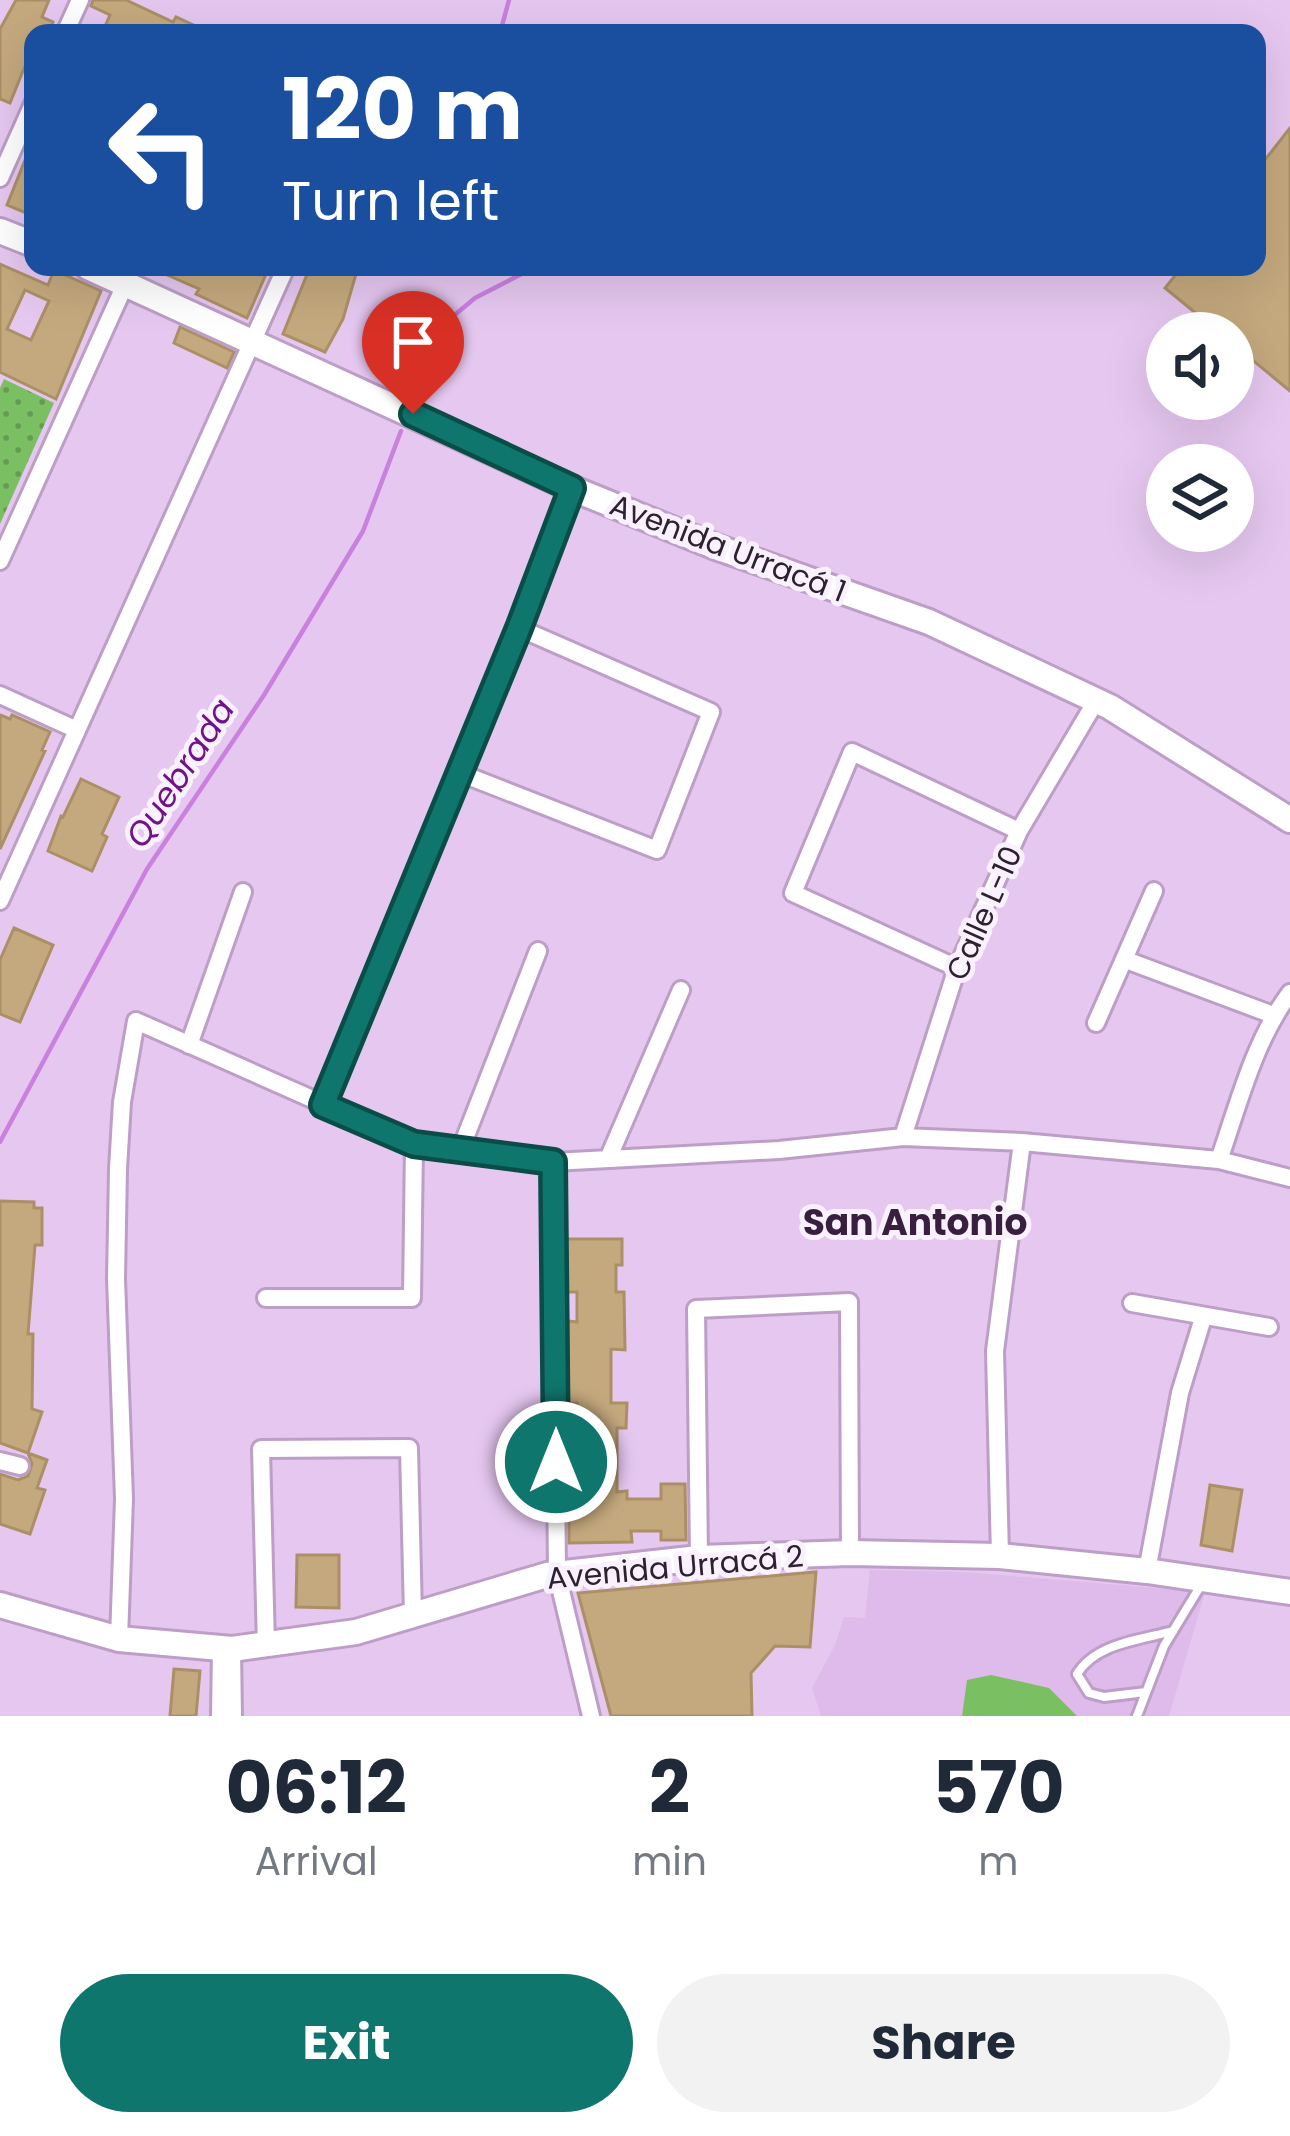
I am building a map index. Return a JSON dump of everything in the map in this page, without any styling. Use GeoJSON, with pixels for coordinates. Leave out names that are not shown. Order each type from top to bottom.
{"type":"FeatureCollection","features":[{"type":"Feature","properties":{"kind":"street"},"geometry":{"type":"LineString","coordinates":[[0,178],[24,124]]}},
{"type":"Feature","properties":{"kind":"street"},"geometry":{"type":"LineString","coordinates":[[0,561],[129,276]]}},
{"type":"Feature","properties":{"kind":"street","name":"Avenida Urracá 1"},"geometry":{"type":"LineString","coordinates":[[131,276],[255,341],[572,488],[716,547],[928,622],[1096,701],[1290,819]]}},
{"type":"Feature","properties":{"kind":"street"},"geometry":{"type":"LineString","coordinates":[[0,901],[282,276]]}},
{"type":"Feature","properties":{"kind":"street"},"geometry":{"type":"LineString","coordinates":[[323,1105],[572,488]]}},
{"type":"Feature","properties":{"kind":"street"},"geometry":{"type":"LineString","coordinates":[[460,773],[657,850],[711,712],[519,628]]}},
{"type":"Feature","properties":{"kind":"street"},"geometry":{"type":"LineString","coordinates":[[0,695],[77,730]]}},
{"type":"Feature","properties":{"kind":"street","name":"Calle L-10"},"geometry":{"type":"LineString","coordinates":[[903,1137],[957,968],[1019,831],[1096,701]]}},
{"type":"Feature","properties":{"kind":"street"},"geometry":{"type":"LineString","coordinates":[[957,968],[793,893],[852,752],[1019,831]]}},
{"type":"Feature","properties":{"kind":"street"},"geometry":{"type":"LineString","coordinates":[[1096,1023],[1154,891]]}},
{"type":"Feature","properties":{"kind":"street"},"geometry":{"type":"LineString","coordinates":[[189,1046],[243,892]]}},
{"type":"Feature","properties":{"kind":"street"},"geometry":{"type":"LineString","coordinates":[[460,1151],[538,951]]}},
{"type":"Feature","properties":{"kind":"street"},"geometry":{"type":"LineString","coordinates":[[1126,960],[1273,1015]]}},
{"type":"Feature","properties":{"kind":"street"},"geometry":{"type":"LineString","coordinates":[[608,1159],[681,990]]}},
{"type":"Feature","properties":{"kind":"street"},"geometry":{"type":"LineString","coordinates":[[1220,1160],[1273,1015],[1290,993]]}},
{"type":"Feature","properties":{"kind":"street"},"geometry":{"type":"LineString","coordinates":[[119,1639],[124,1499],[116,1279],[122,1102],[136,1021],[414,1144],[460,1151],[553,1162],[779,1150],[903,1137],[1022,1142],[1220,1160],[1290,1178]]}},
{"type":"Feature","properties":{"kind":"street"},"geometry":{"type":"LineString","coordinates":[[1000,1556],[995,1351],[1022,1142]]}},
{"type":"Feature","properties":{"kind":"street"},"geometry":{"type":"LineString","coordinates":[[266,1298],[412,1298],[414,1144]]}},
{"type":"Feature","properties":{"kind":"street"},"geometry":{"type":"LineString","coordinates":[[553,1162],[556,1574],[591,1716]]}},
{"type":"Feature","properties":{"kind":"street"},"geometry":{"type":"LineString","coordinates":[[699,1558],[696,1309],[849,1302],[850,1553]]}},
{"type":"Feature","properties":{"kind":"street"},"geometry":{"type":"LineString","coordinates":[[1132,1303],[1269,1327]]}},
{"type":"Feature","properties":{"kind":"street"},"geometry":{"type":"LineString","coordinates":[[1147,1571],[1180,1393],[1203,1318]]}},
{"type":"Feature","properties":{"kind":"street"},"geometry":{"type":"LineString","coordinates":[[266,1646],[261,1449],[409,1448],[413,1616]]}},
{"type":"Feature","properties":{"kind":"street"},"geometry":{"type":"LineString","coordinates":[[0,1461],[20,1466]]}},
{"type":"Feature","properties":{"kind":"street","name":"Avenida Urracá 2"},"geometry":{"type":"LineString","coordinates":[[0,1605],[119,1639],[227,1649],[356,1632],[556,1574],[699,1558],[850,1553],[1000,1556],[1290,1592]]}},
{"type":"Feature","properties":{"kind":"street"},"geometry":{"type":"LineString","coordinates":[[220,1716],[227,1649]]}},
{"type":"Feature","properties":{"kind":"street"},"geometry":{"type":"LineString","coordinates":[[227,1649],[233,1716]]}},
{"type":"Feature","properties":{"kind":"lane"},"geometry":{"type":"LineString","coordinates":[[1137,1716],[1173,1631],[1205,1579]]}},
{"type":"Feature","properties":{"kind":"lane"},"geometry":{"type":"LineString","coordinates":[[1146,1692],[1104,1697],[1089,1693],[1076,1675],[1084,1663],[1108,1648],[1173,1631]]}},
{"type":"Feature","properties":{"kind":"shaded area"},"geometry":{"type":"Polygon","coordinates":[[[870,1570],[965,1572],[1205,1592],[1169,1716],[821,1716],[812,1688],[844,1617],[865,1618],[870,1570]]]}},
{"type":"Feature","properties":{"kind":"green space"},"geometry":{"type":"Polygon","coordinates":[[[4,379],[54,403],[0,524],[0,388],[4,379]]]}},
{"type":"Feature","properties":{"kind":"green space"},"geometry":{"type":"Polygon","coordinates":[[[991,1675],[1049,1688],[1077,1716],[962,1716],[967,1680],[991,1675]]]}},
{"type":"Feature","properties":{"kind":"building"},"geometry":{"type":"Polygon","coordinates":[[[16,0],[49,0],[42,17],[52,24],[24,24],[24,68],[10,103],[0,99],[0,29],[16,0]]]}},
{"type":"Feature","properties":{"kind":"building"},"geometry":{"type":"Polygon","coordinates":[[[93,0],[126,0],[173,22],[176,17],[191,24],[106,24],[110,15],[91,6],[93,0]]]}},
{"type":"Feature","properties":{"kind":"building"},"geometry":{"type":"Polygon","coordinates":[[[1290,128],[1290,391],[1254,361],[1254,312],[1194,312],[1165,288],[1175,276],[1266,276],[1266,159],[1290,128]]]}},
{"type":"Feature","properties":{"kind":"building"},"geometry":{"type":"Polygon","coordinates":[[[24,162],[24,212],[7,205],[24,162]]]}},
{"type":"Feature","properties":{"kind":"building"},"geometry":{"type":"Polygon","coordinates":[[[0,264],[48,285],[52,276],[67,276],[101,291],[56,399],[0,372],[0,264]],[[25,290],[7,329],[31,340],[49,301],[25,290]]]}},
{"type":"Feature","properties":{"kind":"building"},"geometry":{"type":"Polygon","coordinates":[[[169,276],[265,276],[247,318],[196,294],[199,289],[169,276]]]}},
{"type":"Feature","properties":{"kind":"building"},"geometry":{"type":"Polygon","coordinates":[[[306,276],[355,276],[343,319],[325,352],[283,334],[306,276]]]}},
{"type":"Feature","properties":{"kind":"building"},"geometry":{"type":"Polygon","coordinates":[[[180,327],[234,352],[227,368],[174,343],[180,327]]]}},
{"type":"Feature","properties":{"kind":"building"},"geometry":{"type":"Polygon","coordinates":[[[0,715],[10,719],[12,715],[50,732],[0,849],[0,715]]]}},
{"type":"Feature","properties":{"kind":"building"},"geometry":{"type":"Polygon","coordinates":[[[81,779],[119,797],[92,871],[48,851],[81,779]]]}},
{"type":"Feature","properties":{"kind":"building"},"geometry":{"type":"Polygon","coordinates":[[[14,928],[53,945],[20,1022],[0,1014],[0,960],[14,928]]]}},
{"type":"Feature","properties":{"kind":"building"},"geometry":{"type":"Polygon","coordinates":[[[0,1201],[34,1202],[34,1208],[42,1208],[42,1245],[35,1245],[28,1334],[33,1334],[32,1409],[42,1412],[28,1453],[0,1443],[0,1201]]]}},
{"type":"Feature","properties":{"kind":"building"},"geometry":{"type":"Polygon","coordinates":[[[566,1239],[622,1239],[616,1292],[624,1292],[625,1350],[611,1349],[611,1403],[627,1403],[626,1428],[617,1428],[617,1492],[627,1491],[627,1499],[661,1499],[661,1484],[685,1484],[686,1540],[661,1540],[661,1531],[631,1531],[632,1542],[569,1543],[569,1499],[577,1499],[577,1403],[568,1403],[568,1321],[577,1322],[577,1292],[567,1292],[566,1239]]]}},
{"type":"Feature","properties":{"kind":"building"},"geometry":{"type":"Polygon","coordinates":[[[28,1453],[47,1460],[37,1488],[45,1490],[30,1534],[0,1524],[0,1474],[18,1480],[28,1476],[32,1464],[28,1453]]]}},
{"type":"Feature","properties":{"kind":"building"},"geometry":{"type":"Polygon","coordinates":[[[1210,1485],[1242,1490],[1232,1551],[1201,1545],[1210,1485]]]}},
{"type":"Feature","properties":{"kind":"building"},"geometry":{"type":"Polygon","coordinates":[[[297,1555],[339,1555],[339,1608],[296,1607],[297,1555]]]}},
{"type":"Feature","properties":{"kind":"building"},"geometry":{"type":"Polygon","coordinates":[[[816,1572],[810,1647],[775,1646],[751,1673],[752,1716],[611,1716],[578,1593],[816,1572]]]}},
{"type":"Feature","properties":{"kind":"building"},"geometry":{"type":"Polygon","coordinates":[[[174,1669],[200,1671],[196,1716],[170,1716],[174,1669]]]}},
{"type":"Feature","properties":{"kind":"waterway","name":"Quebrada"},"geometry":{"type":"LineString","coordinates":[[502,24],[509,0]]}},
{"type":"Feature","properties":{"kind":"waterway","name":"Quebrada"},"geometry":{"type":"LineString","coordinates":[[411,406],[439,328],[475,298],[518,276]]}},
{"type":"Feature","properties":{"kind":"waterway","name":"Quebrada"},"geometry":{"type":"LineString","coordinates":[[0,1142],[147,869],[264,695],[363,531],[401,431]]}},
{"type":"Feature","properties":{"kind":"district","name":"San Antonio"},"geometry":{"type":"Point","coordinates":[915,1222]}},
{"type":"Feature","properties":{"kind":"route"},"geometry":{"type":"LineString","coordinates":[[413,414],[572,488],[323,1105],[414,1144],[553,1162],[556,1462]]}}]}
